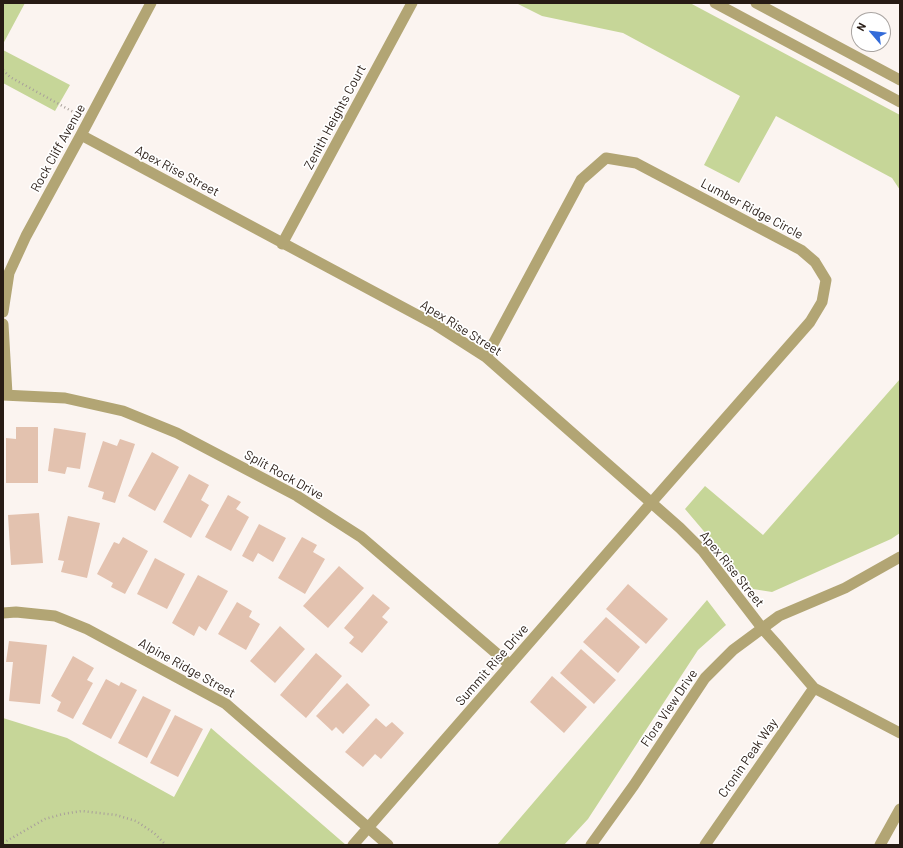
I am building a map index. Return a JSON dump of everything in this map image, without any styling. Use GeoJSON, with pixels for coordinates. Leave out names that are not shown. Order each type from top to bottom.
{"type":"FeatureCollection","features":[{"type":"Feature","properties":{"kind":"street","name":"Rock Cliff Avenue"},"geometry":{"type":"LineString","coordinates":[[3,312],[9,273],[26,236],[151,3]]}},
{"type":"Feature","properties":{"kind":"street","name":"Zenith Heights Court"},"geometry":{"type":"LineString","coordinates":[[282,244],[412,3]]}},
{"type":"Feature","properties":{"kind":"street"},"geometry":{"type":"LineString","coordinates":[[715,3],[900,102]]}},
{"type":"Feature","properties":{"kind":"street"},"geometry":{"type":"LineString","coordinates":[[756,3],[900,80]]}},
{"type":"Feature","properties":{"kind":"street","name":"Apex Rise Street"},"geometry":{"type":"LineString","coordinates":[[81,135],[282,244],[436,325],[486,356],[680,528],[702,550],[762,628],[814,688]]}},
{"type":"Feature","properties":{"kind":"street","name":"Lumber Ridge Circle"},"geometry":{"type":"LineString","coordinates":[[486,356],[581,180],[606,158],[636,163],[800,250],[816,262],[826,280],[822,302],[810,322],[650,503]]}},
{"type":"Feature","properties":{"kind":"street"},"geometry":{"type":"LineString","coordinates":[[3,324],[5,394]]}},
{"type":"Feature","properties":{"kind":"street","name":"Split Rock Drive"},"geometry":{"type":"LineString","coordinates":[[5,394],[66,398],[123,411],[176,433],[296,496],[362,537],[510,665]]}},
{"type":"Feature","properties":{"kind":"street","name":"Summit Rise Drive"},"geometry":{"type":"LineString","coordinates":[[353,845],[650,503]]}},
{"type":"Feature","properties":{"kind":"street","name":"Flora View Drive"},"geometry":{"type":"LineString","coordinates":[[591,845],[634,785],[705,678],[733,650],[779,616],[845,588],[900,557]]}},
{"type":"Feature","properties":{"kind":"street","name":"Alpine Ridge Street"},"geometry":{"type":"LineString","coordinates":[[3,613],[16,612],[55,616],[68,621],[87,629],[226,704],[388,845]]}},
{"type":"Feature","properties":{"kind":"street"},"geometry":{"type":"LineString","coordinates":[[814,688],[900,733]]}},
{"type":"Feature","properties":{"kind":"street","name":"Cronin Peak Way"},"geometry":{"type":"LineString","coordinates":[[705,845],[814,688]]}},
{"type":"Feature","properties":{"kind":"street"},"geometry":{"type":"LineString","coordinates":[[880,845],[900,809]]}},
{"type":"Feature","properties":{"kind":"path"},"geometry":{"type":"LineString","coordinates":[[3,70],[10,77],[75,113]]}},
{"type":"Feature","properties":{"kind":"path"},"geometry":{"type":"LineString","coordinates":[[3,843],[45,819],[82,811],[116,815],[136,821],[154,833],[166,845]]}},
{"type":"Feature","properties":{"kind":"green space"},"geometry":{"type":"Polygon","coordinates":[[[3,3],[25,3],[3,44],[3,3]]]}},
{"type":"Feature","properties":{"kind":"green space"},"geometry":{"type":"Polygon","coordinates":[[[516,3],[690,3],[900,115],[900,190],[892,178],[776,116],[739,183],[704,165],[740,96],[623,33],[542,16],[516,3]]]}},
{"type":"Feature","properties":{"kind":"green space"},"geometry":{"type":"Polygon","coordinates":[[[3,50],[70,85],[55,111],[3,83],[3,50]]]}},
{"type":"Feature","properties":{"kind":"green space"},"geometry":{"type":"Polygon","coordinates":[[[900,379],[900,533],[891,539],[772,592],[753,589],[685,509],[705,486],[763,535],[900,379]]]}},
{"type":"Feature","properties":{"kind":"green space"},"geometry":{"type":"Polygon","coordinates":[[[707,600],[726,625],[698,650],[588,819],[564,845],[497,845],[707,600]]]}},
{"type":"Feature","properties":{"kind":"green space"},"geometry":{"type":"Polygon","coordinates":[[[3,718],[67,738],[174,797],[211,728],[346,845],[3,845],[3,718]]]}},
{"type":"Feature","properties":{"kind":"building"},"geometry":{"type":"Polygon","coordinates":[[[16,427],[38,427],[38,483],[6,483],[6,438],[16,439],[16,427]]]}},
{"type":"Feature","properties":{"kind":"building"},"geometry":{"type":"Polygon","coordinates":[[[54,428],[86,433],[80,469],[67,467],[65,474],[48,471],[54,428]]]}},
{"type":"Feature","properties":{"kind":"building"},"geometry":{"type":"Polygon","coordinates":[[[120,439],[135,444],[115,503],[102,499],[104,492],[88,487],[103,441],[117,446],[120,439]]]}},
{"type":"Feature","properties":{"kind":"building"},"geometry":{"type":"Polygon","coordinates":[[[152,452],[179,467],[155,511],[128,496],[152,452]]]}},
{"type":"Feature","properties":{"kind":"building"},"geometry":{"type":"Polygon","coordinates":[[[189,474],[209,485],[201,500],[209,505],[191,538],[163,522],[189,474]]]}},
{"type":"Feature","properties":{"kind":"building"},"geometry":{"type":"Polygon","coordinates":[[[228,495],[241,502],[236,509],[249,517],[231,551],[205,537],[228,495]]]}},
{"type":"Feature","properties":{"kind":"building"},"geometry":{"type":"Polygon","coordinates":[[[39,513],[43,563],[11,565],[8,515],[39,513]]]}},
{"type":"Feature","properties":{"kind":"building"},"geometry":{"type":"Polygon","coordinates":[[[68,516],[100,523],[87,578],[61,572],[64,561],[58,560],[68,516]]]}},
{"type":"Feature","properties":{"kind":"building"},"geometry":{"type":"Polygon","coordinates":[[[259,524],[286,538],[273,562],[258,553],[253,562],[242,556],[259,524]]]}},
{"type":"Feature","properties":{"kind":"building"},"geometry":{"type":"Polygon","coordinates":[[[123,537],[148,551],[125,594],[111,587],[113,583],[97,574],[114,542],[119,544],[123,537]]]}},
{"type":"Feature","properties":{"kind":"building"},"geometry":{"type":"Polygon","coordinates":[[[302,537],[317,545],[313,552],[325,559],[305,594],[278,578],[302,537]]]}},
{"type":"Feature","properties":{"kind":"building"},"geometry":{"type":"Polygon","coordinates":[[[155,558],[185,574],[167,609],[137,594],[155,558]]]}},
{"type":"Feature","properties":{"kind":"building"},"geometry":{"type":"Polygon","coordinates":[[[339,566],[364,588],[328,628],[303,606],[339,566]]]}},
{"type":"Feature","properties":{"kind":"building"},"geometry":{"type":"Polygon","coordinates":[[[198,575],[228,591],[206,631],[199,626],[194,636],[172,623],[198,575]]]}},
{"type":"Feature","properties":{"kind":"building"},"geometry":{"type":"Polygon","coordinates":[[[628,584],[668,619],[646,644],[606,609],[628,584]]]}},
{"type":"Feature","properties":{"kind":"building"},"geometry":{"type":"Polygon","coordinates":[[[373,594],[390,608],[382,617],[388,622],[362,653],[349,643],[354,637],[344,628],[373,594]]]}},
{"type":"Feature","properties":{"kind":"building"},"geometry":{"type":"Polygon","coordinates":[[[237,602],[252,611],[249,617],[260,624],[246,650],[218,634],[237,602]]]}},
{"type":"Feature","properties":{"kind":"building"},"geometry":{"type":"Polygon","coordinates":[[[606,617],[640,647],[618,673],[583,642],[606,617]]]}},
{"type":"Feature","properties":{"kind":"building"},"geometry":{"type":"Polygon","coordinates":[[[280,626],[305,649],[275,683],[250,661],[280,626]]]}},
{"type":"Feature","properties":{"kind":"building"},"geometry":{"type":"Polygon","coordinates":[[[9,641],[47,645],[40,704],[9,701],[13,662],[6,662],[9,641]]]}},
{"type":"Feature","properties":{"kind":"building"},"geometry":{"type":"Polygon","coordinates":[[[581,649],[616,680],[594,704],[560,673],[581,649]]]}},
{"type":"Feature","properties":{"kind":"building"},"geometry":{"type":"Polygon","coordinates":[[[316,653],[342,676],[306,718],[280,695],[316,653]]]}},
{"type":"Feature","properties":{"kind":"building"},"geometry":{"type":"Polygon","coordinates":[[[73,656],[94,668],[87,680],[93,683],[73,719],[57,711],[61,702],[51,696],[73,656]]]}},
{"type":"Feature","properties":{"kind":"building"},"geometry":{"type":"Polygon","coordinates":[[[552,676],[587,707],[564,733],[530,702],[552,676]]]}},
{"type":"Feature","properties":{"kind":"building"},"geometry":{"type":"Polygon","coordinates":[[[106,679],[119,686],[121,682],[137,690],[111,739],[82,724],[106,679]]]}},
{"type":"Feature","properties":{"kind":"building"},"geometry":{"type":"Polygon","coordinates":[[[347,683],[370,705],[343,734],[336,727],[332,731],[316,716],[347,683]]]}},
{"type":"Feature","properties":{"kind":"building"},"geometry":{"type":"Polygon","coordinates":[[[143,696],[171,710],[147,758],[118,743],[143,696]]]}},
{"type":"Feature","properties":{"kind":"building"},"geometry":{"type":"Polygon","coordinates":[[[175,715],[203,729],[178,777],[150,763],[175,715]]]}},
{"type":"Feature","properties":{"kind":"building"},"geometry":{"type":"Polygon","coordinates":[[[376,718],[386,727],[392,722],[404,733],[381,759],[375,754],[363,767],[345,752],[376,718]]]}}]}
